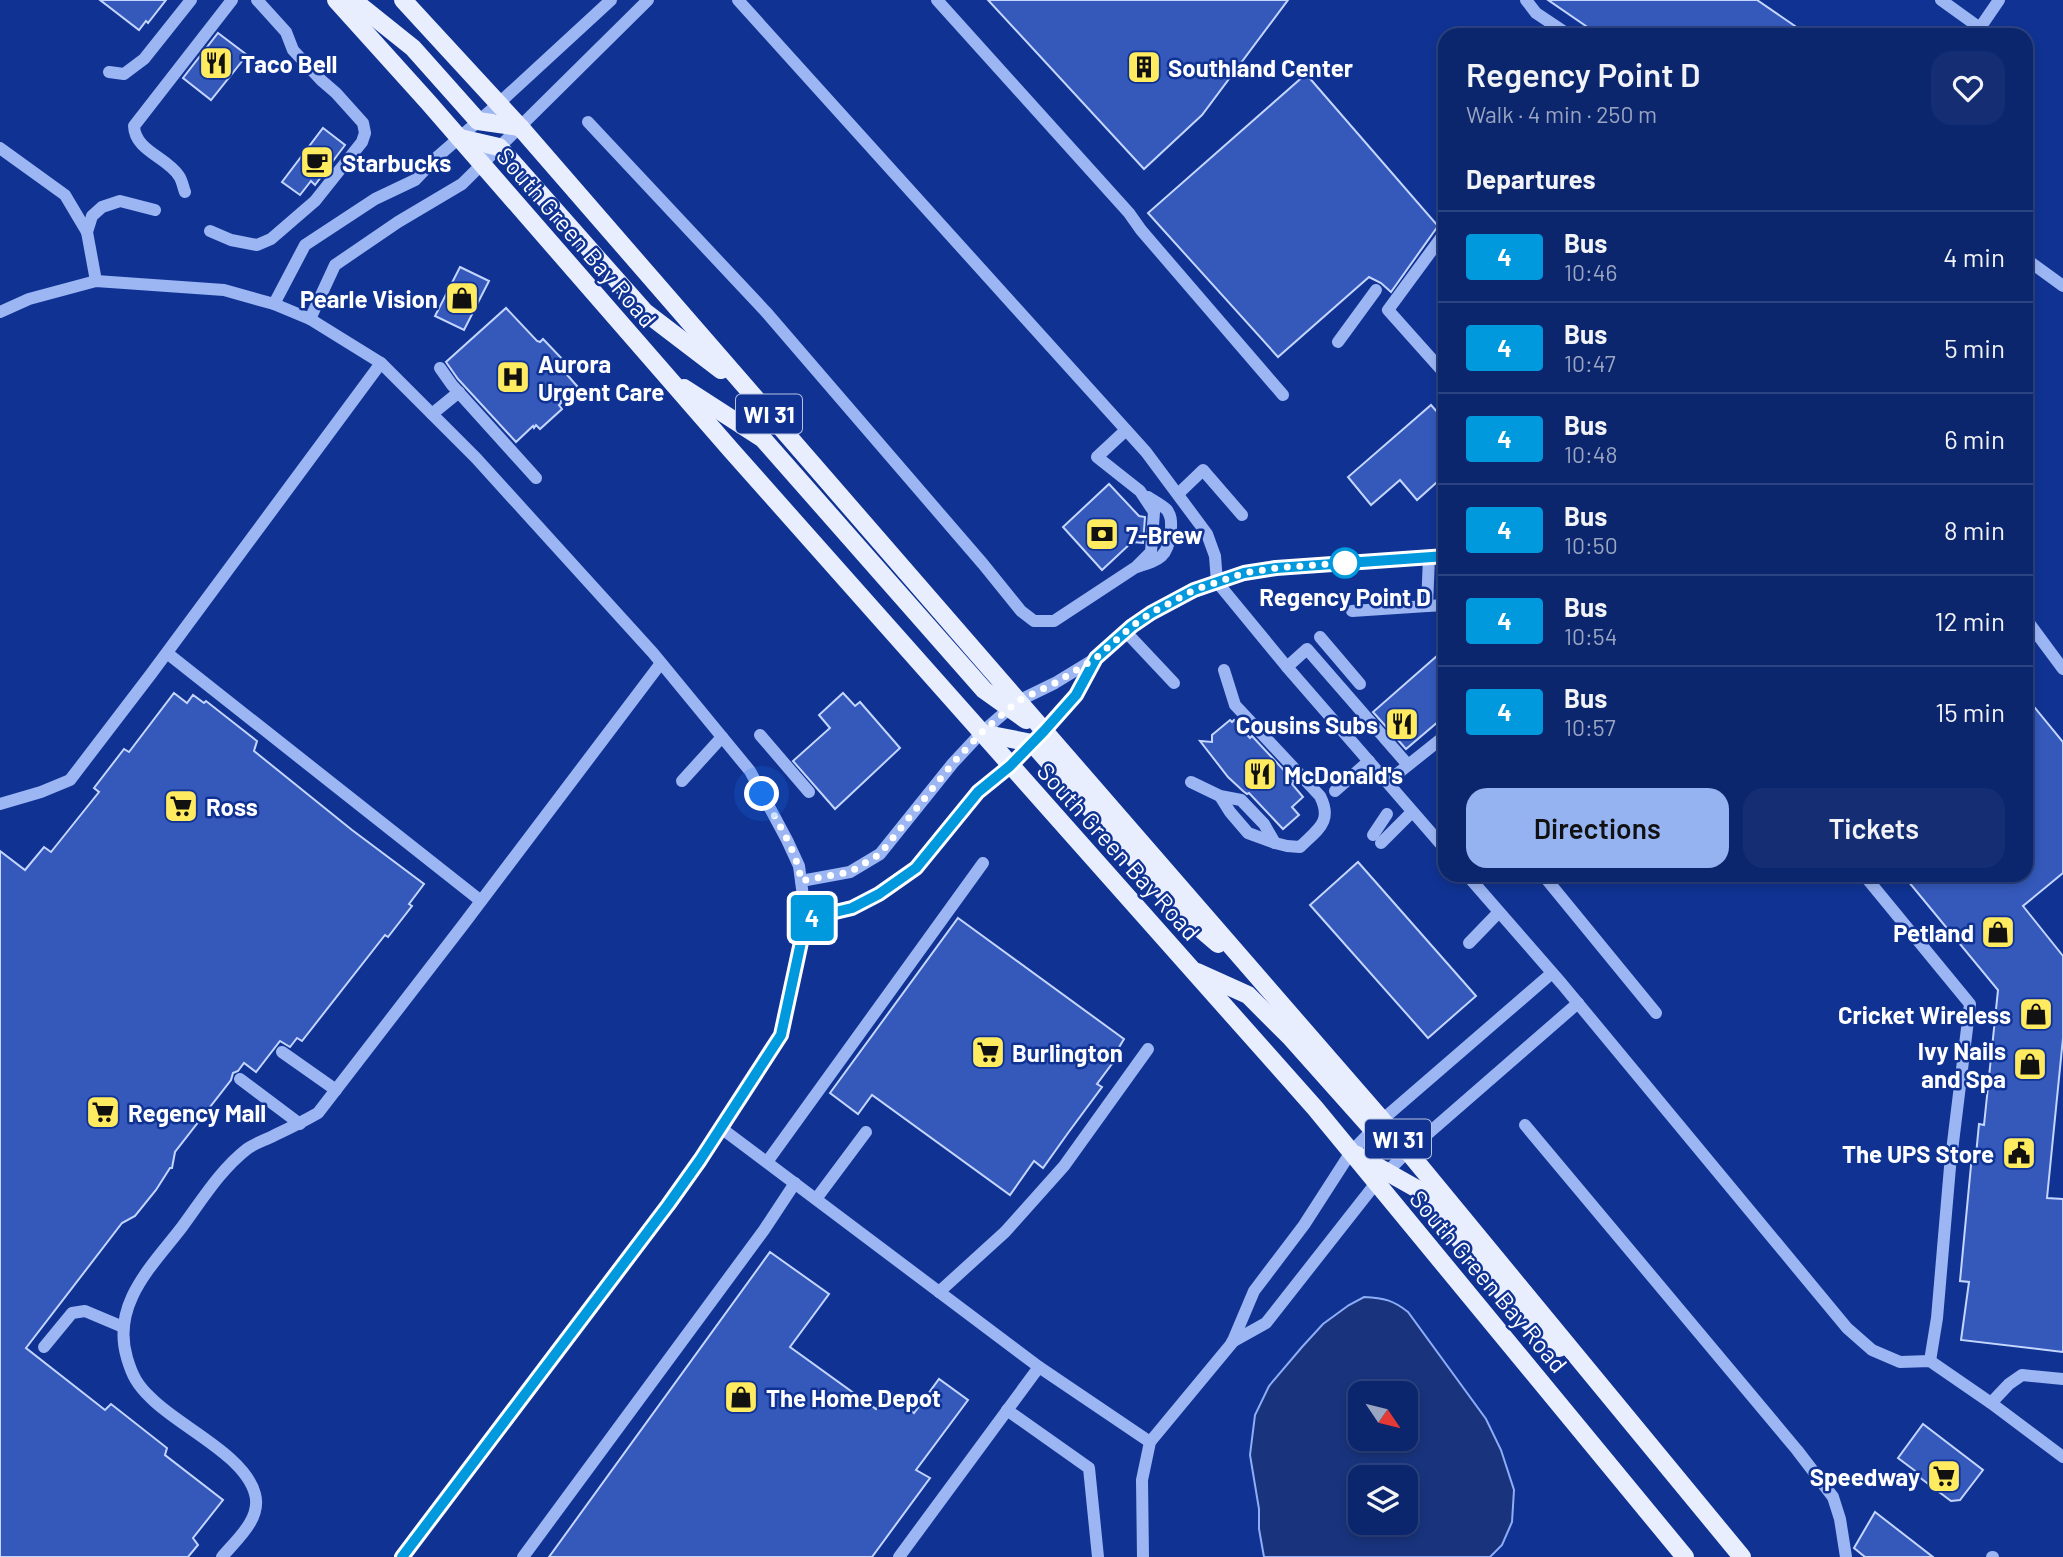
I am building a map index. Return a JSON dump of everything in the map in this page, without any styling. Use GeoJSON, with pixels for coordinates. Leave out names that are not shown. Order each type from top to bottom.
{"type":"FeatureCollection","features":[{"type":"Feature","properties":{"kind":"main road","name":"South Green Bay Road"},"geometry":{"type":"LineString","coordinates":[[336,0],[1351,1152],[1382,1177],[1685,1557]]}},
{"type":"Feature","properties":{"kind":"main road"},"geometry":{"type":"LineString","coordinates":[[353,0],[413,48],[478,121],[520,127]]}},
{"type":"Feature","properties":{"kind":"main road","name":"South Green Bay Road"},"geometry":{"type":"LineString","coordinates":[[403,0],[520,127],[750,393],[1013,705]]}},
{"type":"Feature","properties":{"kind":"main road"},"geometry":{"type":"LineString","coordinates":[[460,138],[499,147],[645,312],[750,393]]}},
{"type":"Feature","properties":{"kind":"main road"},"geometry":{"type":"LineString","coordinates":[[667,377],[763,439],[984,690],[1013,705],[1038,737]]}},
{"type":"Feature","properties":{"kind":"main road"},"geometry":{"type":"LineString","coordinates":[[981,733],[1038,737]]}},
{"type":"Feature","properties":{"kind":"main road","name":"WI 31"},"geometry":{"type":"LineString","coordinates":[[1038,737],[1184,915],[1258,977],[1377,1125]]}},
{"type":"Feature","properties":{"kind":"main road"},"geometry":{"type":"LineString","coordinates":[[1191,969],[1248,995],[1377,1125]]}},
{"type":"Feature","properties":{"kind":"main road","name":"South Green Bay Road"},"geometry":{"type":"LineString","coordinates":[[1377,1125],[1408,1151],[1742,1557]]}},
{"type":"Feature","properties":{"kind":"main road"},"geometry":{"type":"LineString","coordinates":[[1382,1177],[1419,1190],[1520,1314],[1601,1385]]}},
{"type":"Feature","properties":{"kind":"main road"},"geometry":{"type":"LineString","coordinates":[[1673,1542],[1694,1557]]}},
{"type":"Feature","properties":{"kind":"street"},"geometry":{"type":"LineString","coordinates":[[110,72],[124,74],[144,59],[191,0]]}},
{"type":"Feature","properties":{"kind":"street"},"geometry":{"type":"LineString","coordinates":[[185,192],[179,175],[140,143],[134,135],[134,126],[232,0]]}},
{"type":"Feature","properties":{"kind":"street"},"geometry":{"type":"LineString","coordinates":[[210,231],[231,240],[257,245],[271,239],[315,201],[362,142],[365,133],[363,123],[293,50],[286,32],[257,0]]}},
{"type":"Feature","properties":{"kind":"street"},"geometry":{"type":"LineString","coordinates":[[274,304],[305,245],[375,200],[415,180],[611,0]]}},
{"type":"Feature","properties":{"kind":"street"},"geometry":{"type":"LineString","coordinates":[[310,319],[335,265],[398,222],[462,184],[648,0]]}},
{"type":"Feature","properties":{"kind":"street"},"geometry":{"type":"LineString","coordinates":[[738,0],[1146,453],[1208,534],[1215,556],[1217,582],[1438,841]]}},
{"type":"Feature","properties":{"kind":"street"},"geometry":{"type":"LineString","coordinates":[[937,0],[1129,213],[1283,395]]}},
{"type":"Feature","properties":{"kind":"street"},"geometry":{"type":"LineString","coordinates":[[1526,0],[1536,13],[1558,28]]}},
{"type":"Feature","properties":{"kind":"street"},"geometry":{"type":"LineString","coordinates":[[1941,0],[1974,28]]}},
{"type":"Feature","properties":{"kind":"street"},"geometry":{"type":"LineString","coordinates":[[1979,28],[1999,0]]}},
{"type":"Feature","properties":{"kind":"street"},"geometry":{"type":"LineString","coordinates":[[588,122],[766,312],[984,564],[1021,611],[1034,621],[1054,621],[1136,567],[1150,552],[1154,512],[1140,491]]}},
{"type":"Feature","properties":{"kind":"street"},"geometry":{"type":"LineString","coordinates":[[0,148],[65,195],[87,232],[96,281]]}},
{"type":"Feature","properties":{"kind":"street"},"geometry":{"type":"LineString","coordinates":[[87,232],[92,216],[102,207],[120,201],[155,210]]}},
{"type":"Feature","properties":{"kind":"street"},"geometry":{"type":"LineString","coordinates":[[1438,242],[1388,310],[1438,366]]}},
{"type":"Feature","properties":{"kind":"street"},"geometry":{"type":"LineString","coordinates":[[2033,264],[2063,286]]}},
{"type":"Feature","properties":{"kind":"street"},"geometry":{"type":"LineString","coordinates":[[0,312],[29,299],[96,281],[224,290],[274,304],[310,319],[381,363],[476,458],[662,663],[750,771],[799,866],[806,919],[781,1035],[668,1205],[402,1557]]}},
{"type":"Feature","properties":{"kind":"street"},"geometry":{"type":"LineString","coordinates":[[1338,342],[1376,290]]}},
{"type":"Feature","properties":{"kind":"street"},"geometry":{"type":"LineString","coordinates":[[0,804],[70,780],[381,363]]}},
{"type":"Feature","properties":{"kind":"street"},"geometry":{"type":"LineString","coordinates":[[440,368],[458,392],[536,478]]}},
{"type":"Feature","properties":{"kind":"street"},"geometry":{"type":"LineString","coordinates":[[432,414],[458,392]]}},
{"type":"Feature","properties":{"kind":"street"},"geometry":{"type":"LineString","coordinates":[[1126,430],[1097,457],[1167,510],[1172,519],[1170,545],[1165,555],[1154,562],[1136,567]]}},
{"type":"Feature","properties":{"kind":"street"},"geometry":{"type":"LineString","coordinates":[[1178,494],[1203,470],[1242,514]]}},
{"type":"Feature","properties":{"kind":"street"},"geometry":{"type":"LineString","coordinates":[[801,881],[850,872],[880,854],[953,763],[981,733],[1013,705],[1096,658],[1151,613],[1176,598],[1244,573],[1276,568],[1438,556]]}},
{"type":"Feature","properties":{"kind":"street"},"geometry":{"type":"LineString","coordinates":[[1427,606],[1429,557]]}},
{"type":"Feature","properties":{"kind":"street"},"geometry":{"type":"LineString","coordinates":[[1352,611],[1438,605]]}},
{"type":"Feature","properties":{"kind":"street"},"geometry":{"type":"LineString","coordinates":[[2033,628],[2063,668]]}},
{"type":"Feature","properties":{"kind":"street"},"geometry":{"type":"LineString","coordinates":[[1126,632],[1174,683]]}},
{"type":"Feature","properties":{"kind":"street"},"geometry":{"type":"LineString","coordinates":[[1320,637],[1360,684]]}},
{"type":"Feature","properties":{"kind":"street"},"geometry":{"type":"LineString","coordinates":[[1287,667],[1307,649],[1408,765]]}},
{"type":"Feature","properties":{"kind":"street"},"geometry":{"type":"LineString","coordinates":[[167,653],[481,901]]}},
{"type":"Feature","properties":{"kind":"street"},"geometry":{"type":"LineString","coordinates":[[806,919],[852,908],[879,894],[916,868],[978,792],[1010,766],[1076,695],[1096,658]]}},
{"type":"Feature","properties":{"kind":"street"},"geometry":{"type":"LineString","coordinates":[[222,1557],[256,1513],[255,1494],[246,1477],[229,1457],[152,1399],[132,1377],[124,1346],[123,1327],[129,1301],[149,1268],[230,1164],[250,1147],[318,1113],[662,663]]}},
{"type":"Feature","properties":{"kind":"street"},"geometry":{"type":"LineString","coordinates":[[1191,782],[1220,796],[1241,800],[1264,824],[1275,843],[1300,846],[1325,819],[1325,808],[1320,796],[1235,705],[1224,670]]}},
{"type":"Feature","properties":{"kind":"street"},"geometry":{"type":"LineString","coordinates":[[760,735],[809,792]]}},
{"type":"Feature","properties":{"kind":"street"},"geometry":{"type":"LineString","coordinates":[[682,781],[722,737]]}},
{"type":"Feature","properties":{"kind":"street"},"geometry":{"type":"LineString","coordinates":[[1387,782],[1438,741]]}},
{"type":"Feature","properties":{"kind":"street"},"geometry":{"type":"LineString","coordinates":[[1335,791],[1368,761]]}},
{"type":"Feature","properties":{"kind":"street"},"geometry":{"type":"LineString","coordinates":[[1387,814],[1377,839],[1412,812]]}},
{"type":"Feature","properties":{"kind":"street"},"geometry":{"type":"LineString","coordinates":[[767,1162],[983,863]]}},
{"type":"Feature","properties":{"kind":"street"},"geometry":{"type":"LineString","coordinates":[[1473,882],[1578,1003],[1847,1328],[1872,1350],[1900,1362],[1930,1361],[2063,1457]]}},
{"type":"Feature","properties":{"kind":"street"},"geometry":{"type":"LineString","coordinates":[[1548,882],[1656,1013]]}},
{"type":"Feature","properties":{"kind":"street"},"geometry":{"type":"LineString","coordinates":[[1870,882],[1970,1004],[1950,1167],[1937,1318],[1930,1361]]}},
{"type":"Feature","properties":{"kind":"street"},"geometry":{"type":"LineString","coordinates":[[1469,943],[1499,912]]}},
{"type":"Feature","properties":{"kind":"street"},"geometry":{"type":"LineString","coordinates":[[1143,1557],[1142,1480],[1150,1442],[1231,1343],[1254,1291],[1304,1225],[1351,1152],[1377,1125],[1552,973]]}},
{"type":"Feature","properties":{"kind":"street"},"geometry":{"type":"LineString","coordinates":[[1231,1343],[1266,1323],[1382,1177],[1408,1151],[1578,1003]]}},
{"type":"Feature","properties":{"kind":"street"},"geometry":{"type":"LineString","coordinates":[[939,1292],[1005,1232],[1064,1166],[1148,1049]]}},
{"type":"Feature","properties":{"kind":"street"},"geometry":{"type":"LineString","coordinates":[[282,1052],[336,1090]]}},
{"type":"Feature","properties":{"kind":"street"},"geometry":{"type":"LineString","coordinates":[[240,1079],[300,1124]]}},
{"type":"Feature","properties":{"kind":"street"},"geometry":{"type":"LineString","coordinates":[[1525,1125],[1773,1421],[1833,1497],[1840,1519],[1846,1557]]}},
{"type":"Feature","properties":{"kind":"street"},"geometry":{"type":"LineString","coordinates":[[721,1128],[1039,1367],[1150,1442]]}},
{"type":"Feature","properties":{"kind":"street"},"geometry":{"type":"LineString","coordinates":[[816,1199],[866,1132]]}},
{"type":"Feature","properties":{"kind":"street"},"geometry":{"type":"LineString","coordinates":[[523,1557],[764,1230],[795,1183]]}},
{"type":"Feature","properties":{"kind":"street"},"geometry":{"type":"LineString","coordinates":[[44,1347],[72,1313],[85,1311],[123,1327]]}},
{"type":"Feature","properties":{"kind":"street"},"geometry":{"type":"LineString","coordinates":[[899,1557],[1039,1367]]}},
{"type":"Feature","properties":{"kind":"street"},"geometry":{"type":"LineString","coordinates":[[1991,1403],[2022,1375],[2063,1379]]}},
{"type":"Feature","properties":{"kind":"street"},"geometry":{"type":"LineString","coordinates":[[1007,1410],[1089,1468],[1098,1557]]}},
{"type":"Feature","properties":{"kind":"water"},"geometry":{"type":"Polygon","coordinates":[[[1364,1297],[1393,1302],[1408,1312],[1486,1419],[1501,1450],[1514,1490],[1512,1522],[1502,1545],[1490,1557],[1264,1557],[1250,1455],[1255,1415],[1269,1386],[1323,1324],[1364,1297]]]}},
{"type":"Feature","properties":{"kind":"building"},"geometry":{"type":"Polygon","coordinates":[[[100,0],[166,0],[139,30],[100,0]]]}},
{"type":"Feature","properties":{"kind":"building","name":"Southland Center"},"geometry":{"type":"Polygon","coordinates":[[[988,0],[1288,0],[1202,115],[1144,169],[988,0]]]}},
{"type":"Feature","properties":{"kind":"building"},"geometry":{"type":"Polygon","coordinates":[[[1548,0],[1757,0],[1798,28],[1589,28],[1548,0]]]}},
{"type":"Feature","properties":{"kind":"building","name":"Taco Bell"},"geometry":{"type":"Polygon","coordinates":[[[218,33],[247,55],[211,100],[183,78],[218,33]]]}},
{"type":"Feature","properties":{"kind":"building"},"geometry":{"type":"Polygon","coordinates":[[[1306,74],[1438,226],[1391,292],[1369,277],[1278,357],[1148,213],[1306,74]]]}},
{"type":"Feature","properties":{"kind":"building","name":"Starbucks"},"geometry":{"type":"Polygon","coordinates":[[[323,128],[345,145],[315,185],[311,181],[300,195],[282,182],[323,128]]]}},
{"type":"Feature","properties":{"kind":"building","name":"Pearle Vision"},"geometry":{"type":"Polygon","coordinates":[[[460,267],[489,281],[464,330],[435,316],[460,267]]]}},
{"type":"Feature","properties":{"kind":"building","name":"Aurora Urgent Care"},"geometry":{"type":"Polygon","coordinates":[[[506,308],[537,341],[543,339],[565,362],[561,368],[577,386],[560,402],[562,409],[540,429],[536,425],[534,428],[533,426],[516,442],[458,379],[446,362],[506,308]]]}},
{"type":"Feature","properties":{"kind":"building"},"geometry":{"type":"Polygon","coordinates":[[[1431,405],[1438,413],[1438,481],[1417,500],[1400,480],[1371,505],[1348,477],[1431,405]]]}},
{"type":"Feature","properties":{"kind":"building","name":"7-Brew"},"geometry":{"type":"Polygon","coordinates":[[[1109,484],[1139,516],[1145,517],[1143,543],[1132,542],[1102,570],[1063,527],[1109,484]]]}},
{"type":"Feature","properties":{"kind":"building"},"geometry":{"type":"Polygon","coordinates":[[[1438,655],[1438,722],[1406,749],[1373,712],[1438,655]]]}},
{"type":"Feature","properties":{"kind":"building","name":"Regency Mall"},"geometry":{"type":"Polygon","coordinates":[[[174,693],[187,703],[193,695],[204,703],[206,701],[257,741],[254,751],[424,884],[409,904],[412,906],[388,937],[385,935],[302,1041],[297,1038],[290,1047],[280,1041],[256,1072],[244,1063],[233,1073],[231,1080],[175,1152],[172,1168],[156,1190],[135,1216],[122,1223],[26,1348],[105,1410],[111,1404],[167,1448],[165,1455],[223,1500],[193,1538],[198,1545],[188,1557],[0,1557],[0,851],[25,870],[44,847],[51,852],[99,792],[94,788],[124,749],[129,752],[174,693]]]}},
{"type":"Feature","properties":{"kind":"building"},"geometry":{"type":"Polygon","coordinates":[[[843,693],[855,706],[860,702],[900,748],[835,809],[793,761],[830,728],[819,715],[843,693]]]}},
{"type":"Feature","properties":{"kind":"building"},"geometry":{"type":"Polygon","coordinates":[[[2033,706],[2063,742],[2063,873],[2023,906],[2063,956],[2063,1038],[2047,1198],[2063,1199],[2063,1352],[1961,1340],[1969,1282],[1960,1281],[1972,1155],[1976,1155],[1979,1124],[1984,1125],[1998,990],[1909,882],[2033,882],[2033,706]]]}},
{"type":"Feature","properties":{"kind":"building","name":"McDonald's"},"geometry":{"type":"Polygon","coordinates":[[[1230,720],[1234,720],[1250,738],[1252,736],[1294,781],[1292,784],[1303,797],[1292,807],[1299,815],[1283,829],[1249,793],[1228,777],[1200,741],[1212,742],[1212,735],[1230,720]]]}},
{"type":"Feature","properties":{"kind":"building"},"geometry":{"type":"Polygon","coordinates":[[[1358,862],[1476,996],[1428,1038],[1310,905],[1358,862]]]}},
{"type":"Feature","properties":{"kind":"building","name":"Burlington"},"geometry":{"type":"Polygon","coordinates":[[[958,918],[1124,1039],[1112,1059],[1114,1061],[1097,1084],[1102,1087],[1043,1168],[1034,1161],[1010,1195],[872,1095],[858,1114],[830,1093],[958,918]]]}},
{"type":"Feature","properties":{"kind":"building","name":"The Home Depot"},"geometry":{"type":"Polygon","coordinates":[[[770,1252],[829,1294],[790,1347],[876,1409],[887,1393],[914,1413],[939,1379],[968,1400],[916,1470],[930,1478],[872,1557],[549,1557],[770,1252]]]}},
{"type":"Feature","properties":{"kind":"building"},"geometry":{"type":"Polygon","coordinates":[[[1923,1424],[1983,1470],[1960,1500],[1951,1501],[1898,1458],[1923,1424]]]}},
{"type":"Feature","properties":{"kind":"building"},"geometry":{"type":"Polygon","coordinates":[[[1875,1512],[1933,1557],[1865,1557],[1854,1548],[1875,1512]]]}},
{"type":"Feature","properties":{"kind":"bus line","name":"4"},"geometry":{"type":"LineString","coordinates":[[402,1557],[668,1205],[781,1035],[806,919],[852,908],[879,894],[916,868],[978,792],[1010,766],[1076,695],[1096,658],[1132,626],[1176,598],[1244,573],[1276,568],[1438,557]]}},
{"type":"Feature","properties":{"kind":"place","name":"Taco Bell"},"geometry":{"type":"Point","coordinates":[216,63]}},
{"type":"Feature","properties":{"kind":"place","name":"Southland Center"},"geometry":{"type":"Point","coordinates":[1144,67]}},
{"type":"Feature","properties":{"kind":"place","name":"Starbucks"},"geometry":{"type":"Point","coordinates":[317,162]}},
{"type":"Feature","properties":{"kind":"place","name":"Pearle Vision"},"geometry":{"type":"Point","coordinates":[462,298]}},
{"type":"Feature","properties":{"kind":"place","name":"Aurora Urgent Care"},"geometry":{"type":"Point","coordinates":[513,377]}},
{"type":"Feature","properties":{"kind":"place","name":"7-Brew"},"geometry":{"type":"Point","coordinates":[1102,534]}},
{"type":"Feature","properties":{"kind":"place","name":"Regency Point D"},"geometry":{"type":"Point","coordinates":[1345,563]}},
{"type":"Feature","properties":{"kind":"place","name":"Cousins Subs"},"geometry":{"type":"Point","coordinates":[1402,724]}},
{"type":"Feature","properties":{"kind":"place","name":"McDonald's"},"geometry":{"type":"Point","coordinates":[1260,774]}},
{"type":"Feature","properties":{"kind":"place","name":"Ross"},"geometry":{"type":"Point","coordinates":[181,806]}},
{"type":"Feature","properties":{"kind":"place","name":"Petland"},"geometry":{"type":"Point","coordinates":[1998,932]}},
{"type":"Feature","properties":{"kind":"place","name":"Cricket Wireless"},"geometry":{"type":"Point","coordinates":[2036,1014]}},
{"type":"Feature","properties":{"kind":"place","name":"Burlington"},"geometry":{"type":"Point","coordinates":[988,1052]}},
{"type":"Feature","properties":{"kind":"place","name":"Ivy Nails and Spa"},"geometry":{"type":"Point","coordinates":[2030,1064]}},
{"type":"Feature","properties":{"kind":"place","name":"Regency Mall"},"geometry":{"type":"Point","coordinates":[103,1112]}},
{"type":"Feature","properties":{"kind":"place","name":"The UPS Store"},"geometry":{"type":"Point","coordinates":[2019,1153]}},
{"type":"Feature","properties":{"kind":"place","name":"The Home Depot"},"geometry":{"type":"Point","coordinates":[741,1397]}},
{"type":"Feature","properties":{"kind":"place","name":"Speedway"},"geometry":{"type":"Point","coordinates":[1944,1476]}},
{"type":"Feature","properties":{"kind":"route"},"geometry":{"type":"LineString","coordinates":[[762,794],[799,866],[801,881],[850,872],[880,854],[953,763],[981,733],[1018,701],[1096,658],[1151,613],[1194,590],[1244,573],[1353,562],[1345,563]]}}]}
